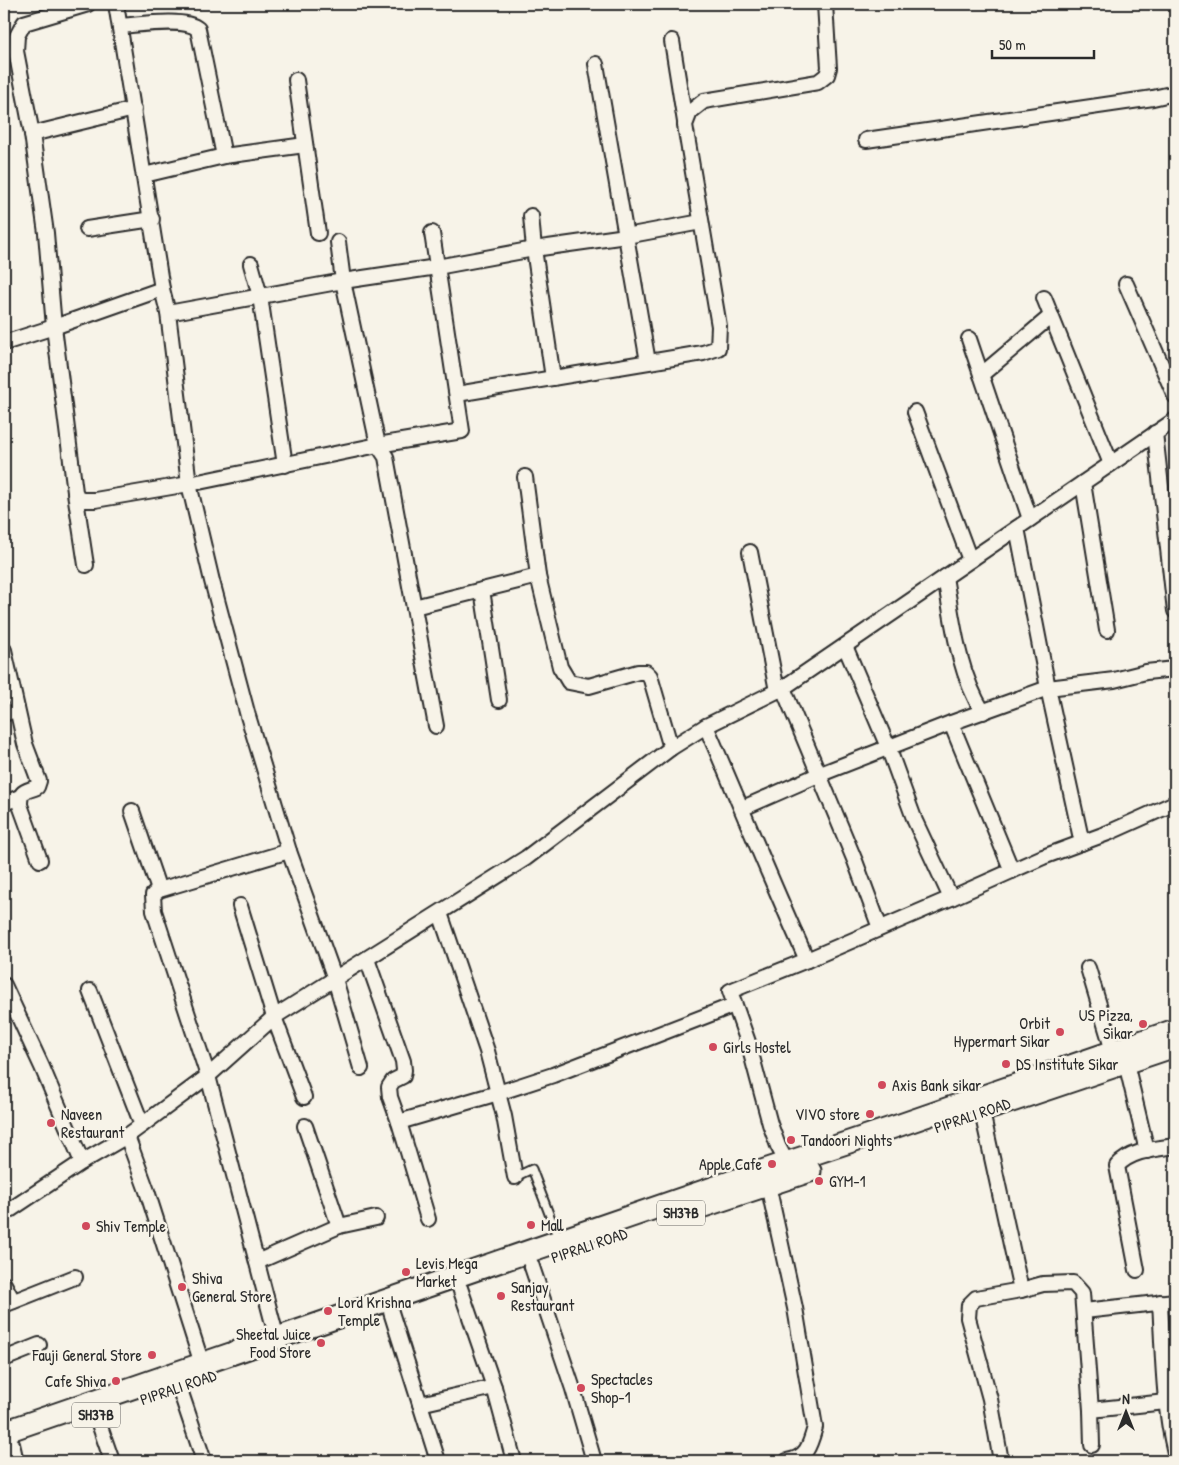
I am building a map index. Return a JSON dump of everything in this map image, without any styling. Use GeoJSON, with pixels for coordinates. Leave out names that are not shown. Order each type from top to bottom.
{"type":"FeatureCollection","features":[{"type":"Feature","properties":{"kind":"main road"},"geometry":{"type":"LineString","coordinates":[[8,1445],[202,1364],[787,1163],[1119,1057],[1175,1030]]}},
{"type":"Feature","properties":{"kind":"main road","name":"PIPRALI ROAD"},"geometry":{"type":"LineString","coordinates":[[8,1445],[460,1288],[982,1112],[1119,1057],[1175,1046]]}},
{"type":"Feature","properties":{"kind":"street"},"geometry":{"type":"LineString","coordinates":[[86,565],[54,327],[46,233],[32,134],[16,51],[17,36],[24,23],[88,4]]}},
{"type":"Feature","properties":{"kind":"street"},"geometry":{"type":"LineString","coordinates":[[116,4],[162,289],[168,313],[188,484],[248,716],[290,851],[335,979],[361,1068]]}},
{"type":"Feature","properties":{"kind":"street"},"geometry":{"type":"LineString","coordinates":[[685,126],[690,112],[704,101],[818,82],[827,75],[830,68],[825,4]]}},
{"type":"Feature","properties":{"kind":"street"},"geometry":{"type":"LineString","coordinates":[[120,26],[180,22],[194,25],[198,29],[224,156]]}},
{"type":"Feature","properties":{"kind":"street"},"geometry":{"type":"LineString","coordinates":[[456,394],[704,353],[718,348],[719,326],[672,41]]}},
{"type":"Feature","properties":{"kind":"street"},"geometry":{"type":"LineString","coordinates":[[596,64],[648,362]]}},
{"type":"Feature","properties":{"kind":"street"},"geometry":{"type":"LineString","coordinates":[[296,80],[318,233]]}},
{"type":"Feature","properties":{"kind":"street"},"geometry":{"type":"LineString","coordinates":[[866,140],[1153,98],[1175,93]]}},
{"type":"Feature","properties":{"kind":"street"},"geometry":{"type":"LineString","coordinates":[[32,134],[134,109]]}},
{"type":"Feature","properties":{"kind":"street"},"geometry":{"type":"LineString","coordinates":[[144,174],[224,156],[305,144]]}},
{"type":"Feature","properties":{"kind":"street"},"geometry":{"type":"LineString","coordinates":[[531,216],[553,378]]}},
{"type":"Feature","properties":{"kind":"street"},"geometry":{"type":"LineString","coordinates":[[87,229],[152,219]]}},
{"type":"Feature","properties":{"kind":"street"},"geometry":{"type":"LineString","coordinates":[[168,313],[343,281],[437,267],[534,249],[626,236],[701,222]]}},
{"type":"Feature","properties":{"kind":"street"},"geometry":{"type":"LineString","coordinates":[[75,492],[79,500],[95,500],[462,431],[432,233]]}},
{"type":"Feature","properties":{"kind":"street"},"geometry":{"type":"LineString","coordinates":[[338,242],[343,281],[378,446],[386,457],[436,726]]}},
{"type":"Feature","properties":{"kind":"street"},"geometry":{"type":"LineString","coordinates":[[251,264],[260,296],[285,464]]}},
{"type":"Feature","properties":{"kind":"street"},"geometry":{"type":"LineString","coordinates":[[1126,284],[1175,396]]}},
{"type":"Feature","properties":{"kind":"street"},"geometry":{"type":"LineString","coordinates":[[4,343],[162,289]]}},
{"type":"Feature","properties":{"kind":"street"},"geometry":{"type":"LineString","coordinates":[[1044,298],[1111,464]]}},
{"type":"Feature","properties":{"kind":"street"},"geometry":{"type":"LineString","coordinates":[[981,375],[1051,316]]}},
{"type":"Feature","properties":{"kind":"street"},"geometry":{"type":"LineString","coordinates":[[969,339],[1030,519]]}},
{"type":"Feature","properties":{"kind":"street"},"geometry":{"type":"LineString","coordinates":[[916,412],[970,560]]}},
{"type":"Feature","properties":{"kind":"street"},"geometry":{"type":"LineString","coordinates":[[4,1214],[82,1162],[127,1136],[208,1076],[274,1017],[526,858],[671,748],[706,726],[780,690],[1175,420]]}},
{"type":"Feature","properties":{"kind":"street"},"geometry":{"type":"LineString","coordinates":[[1155,433],[1175,610]]}},
{"type":"Feature","properties":{"kind":"street"},"geometry":{"type":"LineString","coordinates":[[525,477],[538,576],[560,667],[569,682],[589,686],[638,672],[646,672],[650,676],[671,748]]}},
{"type":"Feature","properties":{"kind":"street"},"geometry":{"type":"LineString","coordinates":[[1083,483],[1107,630]]}},
{"type":"Feature","properties":{"kind":"street"},"geometry":{"type":"LineString","coordinates":[[1017,528],[1048,688],[1082,843]]}},
{"type":"Feature","properties":{"kind":"street"},"geometry":{"type":"LineString","coordinates":[[750,552],[780,690],[855,861],[880,928]]}},
{"type":"Feature","properties":{"kind":"street"},"geometry":{"type":"LineString","coordinates":[[414,607],[538,576]]}},
{"type":"Feature","properties":{"kind":"street"},"geometry":{"type":"LineString","coordinates":[[945,577],[962,665],[974,698],[983,712]]}},
{"type":"Feature","properties":{"kind":"street"},"geometry":{"type":"LineString","coordinates":[[482,590],[499,700]]}},
{"type":"Feature","properties":{"kind":"street"},"geometry":{"type":"LineString","coordinates":[[845,646],[888,747],[916,821],[951,898]]}},
{"type":"Feature","properties":{"kind":"street"},"geometry":{"type":"LineString","coordinates":[[4,650],[10,712],[39,781],[37,787],[23,793],[20,797],[4,803]]}},
{"type":"Feature","properties":{"kind":"street"},"geometry":{"type":"LineString","coordinates":[[742,808],[818,774],[1048,688],[1114,680],[1146,672],[1175,669]]}},
{"type":"Feature","properties":{"kind":"street"},"geometry":{"type":"LineString","coordinates":[[951,723],[1012,871]]}},
{"type":"Feature","properties":{"kind":"street"},"geometry":{"type":"LineString","coordinates":[[706,726],[778,897],[807,960]]}},
{"type":"Feature","properties":{"kind":"street"},"geometry":{"type":"LineString","coordinates":[[20,797],[20,805],[40,860]]}},
{"type":"Feature","properties":{"kind":"street"},"geometry":{"type":"LineString","coordinates":[[787,1163],[770,1124],[748,1042],[730,991],[807,960],[1043,857],[1108,833],[1175,803]]}},
{"type":"Feature","properties":{"kind":"street"},"geometry":{"type":"LineString","coordinates":[[132,811],[159,890]]}},
{"type":"Feature","properties":{"kind":"street"},"geometry":{"type":"LineString","coordinates":[[277,1339],[208,1076],[154,912],[153,895],[159,890],[290,851]]}},
{"type":"Feature","properties":{"kind":"street"},"geometry":{"type":"LineString","coordinates":[[240,906],[274,1017],[304,1096]]}},
{"type":"Feature","properties":{"kind":"street"},"geometry":{"type":"LineString","coordinates":[[440,913],[487,1051],[504,1116],[515,1177]]}},
{"type":"Feature","properties":{"kind":"street"},"geometry":{"type":"LineString","coordinates":[[366,959],[403,1061],[403,1076],[393,1081],[389,1087],[390,1097],[428,1219]]}},
{"type":"Feature","properties":{"kind":"street"},"geometry":{"type":"LineString","coordinates":[[1088,968],[1119,1057],[1147,1151]]}},
{"type":"Feature","properties":{"kind":"street"},"geometry":{"type":"LineString","coordinates":[[4,984],[82,1162]]}},
{"type":"Feature","properties":{"kind":"street"},"geometry":{"type":"LineString","coordinates":[[90,991],[142,1125]]}},
{"type":"Feature","properties":{"kind":"street"},"geometry":{"type":"LineString","coordinates":[[399,1122],[553,1075],[734,1005]]}},
{"type":"Feature","properties":{"kind":"street"},"geometry":{"type":"LineString","coordinates":[[982,1112],[1021,1290]]}},
{"type":"Feature","properties":{"kind":"street"},"geometry":{"type":"LineString","coordinates":[[305,1126],[339,1226]]}},
{"type":"Feature","properties":{"kind":"street"},"geometry":{"type":"LineString","coordinates":[[127,1136],[147,1190],[202,1364]]}},
{"type":"Feature","properties":{"kind":"street"},"geometry":{"type":"LineString","coordinates":[[1137,1270],[1117,1166],[1124,1158],[1147,1151],[1175,1146]]}},
{"type":"Feature","properties":{"kind":"street"},"geometry":{"type":"LineString","coordinates":[[768,1185],[795,1308],[815,1427],[806,1452],[795,1460],[786,1461]]}},
{"type":"Feature","properties":{"kind":"street"},"geometry":{"type":"LineString","coordinates":[[257,1262],[339,1226],[376,1218]]}},
{"type":"Feature","properties":{"kind":"street"},"geometry":{"type":"LineString","coordinates":[[531,1264],[573,1389],[594,1461]]}},
{"type":"Feature","properties":{"kind":"street"},"geometry":{"type":"LineString","coordinates":[[4,1284],[8,1303],[75,1277]]}},
{"type":"Feature","properties":{"kind":"street"},"geometry":{"type":"LineString","coordinates":[[1001,1461],[990,1399],[968,1318],[970,1305],[976,1298],[1043,1284],[1073,1283],[1082,1293],[1092,1445]]}},
{"type":"Feature","properties":{"kind":"street"},"geometry":{"type":"LineString","coordinates":[[460,1288],[494,1388],[514,1461]]}},
{"type":"Feature","properties":{"kind":"street"},"geometry":{"type":"LineString","coordinates":[[1084,1311],[1175,1301]]}},
{"type":"Feature","properties":{"kind":"street"},"geometry":{"type":"LineString","coordinates":[[1160,1302],[1171,1402],[1171,1435],[1175,1453]]}},
{"type":"Feature","properties":{"kind":"street"},"geometry":{"type":"LineString","coordinates":[[391,1312],[438,1461]]}},
{"type":"Feature","properties":{"kind":"street"},"geometry":{"type":"LineString","coordinates":[[4,1359],[39,1345]]}},
{"type":"Feature","properties":{"kind":"street"},"geometry":{"type":"LineString","coordinates":[[179,1386],[204,1461]]}},
{"type":"Feature","properties":{"kind":"street"},"geometry":{"type":"LineString","coordinates":[[420,1404],[494,1388]]}},
{"type":"Feature","properties":{"kind":"street"},"geometry":{"type":"LineString","coordinates":[[1091,1410],[1171,1402]]}},
{"type":"Feature","properties":{"kind":"street"},"geometry":{"type":"LineString","coordinates":[[96,1415],[112,1461]]}},
{"type":"Feature","properties":{"kind":"lane"},"geometry":{"type":"LineString","coordinates":[[515,1177],[532,1169],[559,1240]]}},
{"type":"Feature","properties":{"kind":"place","name":"US Pizza, Sikar"},"geometry":{"type":"Point","coordinates":[1143,1024]}},
{"type":"Feature","properties":{"kind":"place","name":"Orbit Hypermart Sikar"},"geometry":{"type":"Point","coordinates":[1060,1032]}},
{"type":"Feature","properties":{"kind":"place","name":"Girls Hostel"},"geometry":{"type":"Point","coordinates":[713,1047]}},
{"type":"Feature","properties":{"kind":"place","name":"DS Institute Sikar"},"geometry":{"type":"Point","coordinates":[1006,1064]}},
{"type":"Feature","properties":{"kind":"place","name":"Axis Bank sikar"},"geometry":{"type":"Point","coordinates":[882,1085]}},
{"type":"Feature","properties":{"kind":"place","name":"VIVO store"},"geometry":{"type":"Point","coordinates":[870,1114]}},
{"type":"Feature","properties":{"kind":"place","name":"Naveen Restaurant"},"geometry":{"type":"Point","coordinates":[51,1123]}},
{"type":"Feature","properties":{"kind":"place","name":"Tandoori Nights"},"geometry":{"type":"Point","coordinates":[791,1140]}},
{"type":"Feature","properties":{"kind":"place","name":"Apple Cafe"},"geometry":{"type":"Point","coordinates":[772,1164]}},
{"type":"Feature","properties":{"kind":"place","name":"GYM-1"},"geometry":{"type":"Point","coordinates":[819,1181]}},
{"type":"Feature","properties":{"kind":"place","name":"Mall"},"geometry":{"type":"Point","coordinates":[531,1225]}},
{"type":"Feature","properties":{"kind":"place","name":"Shiv Temple"},"geometry":{"type":"Point","coordinates":[86,1226]}},
{"type":"Feature","properties":{"kind":"place","name":"Levis Mega Market"},"geometry":{"type":"Point","coordinates":[406,1272]}},
{"type":"Feature","properties":{"kind":"place","name":"Shiva General Store"},"geometry":{"type":"Point","coordinates":[182,1287]}},
{"type":"Feature","properties":{"kind":"place","name":"Sanjay Restaurant"},"geometry":{"type":"Point","coordinates":[501,1296]}},
{"type":"Feature","properties":{"kind":"place","name":"Lord Krishna Temple"},"geometry":{"type":"Point","coordinates":[328,1311]}},
{"type":"Feature","properties":{"kind":"place","name":"Sheetal Juice Food Store"},"geometry":{"type":"Point","coordinates":[321,1343]}},
{"type":"Feature","properties":{"kind":"place","name":"Fauji General Store"},"geometry":{"type":"Point","coordinates":[152,1355]}},
{"type":"Feature","properties":{"kind":"place","name":"Cafe Shiva"},"geometry":{"type":"Point","coordinates":[116,1381]}},
{"type":"Feature","properties":{"kind":"place","name":"Spectacles Shop-1"},"geometry":{"type":"Point","coordinates":[581,1388]}}]}
